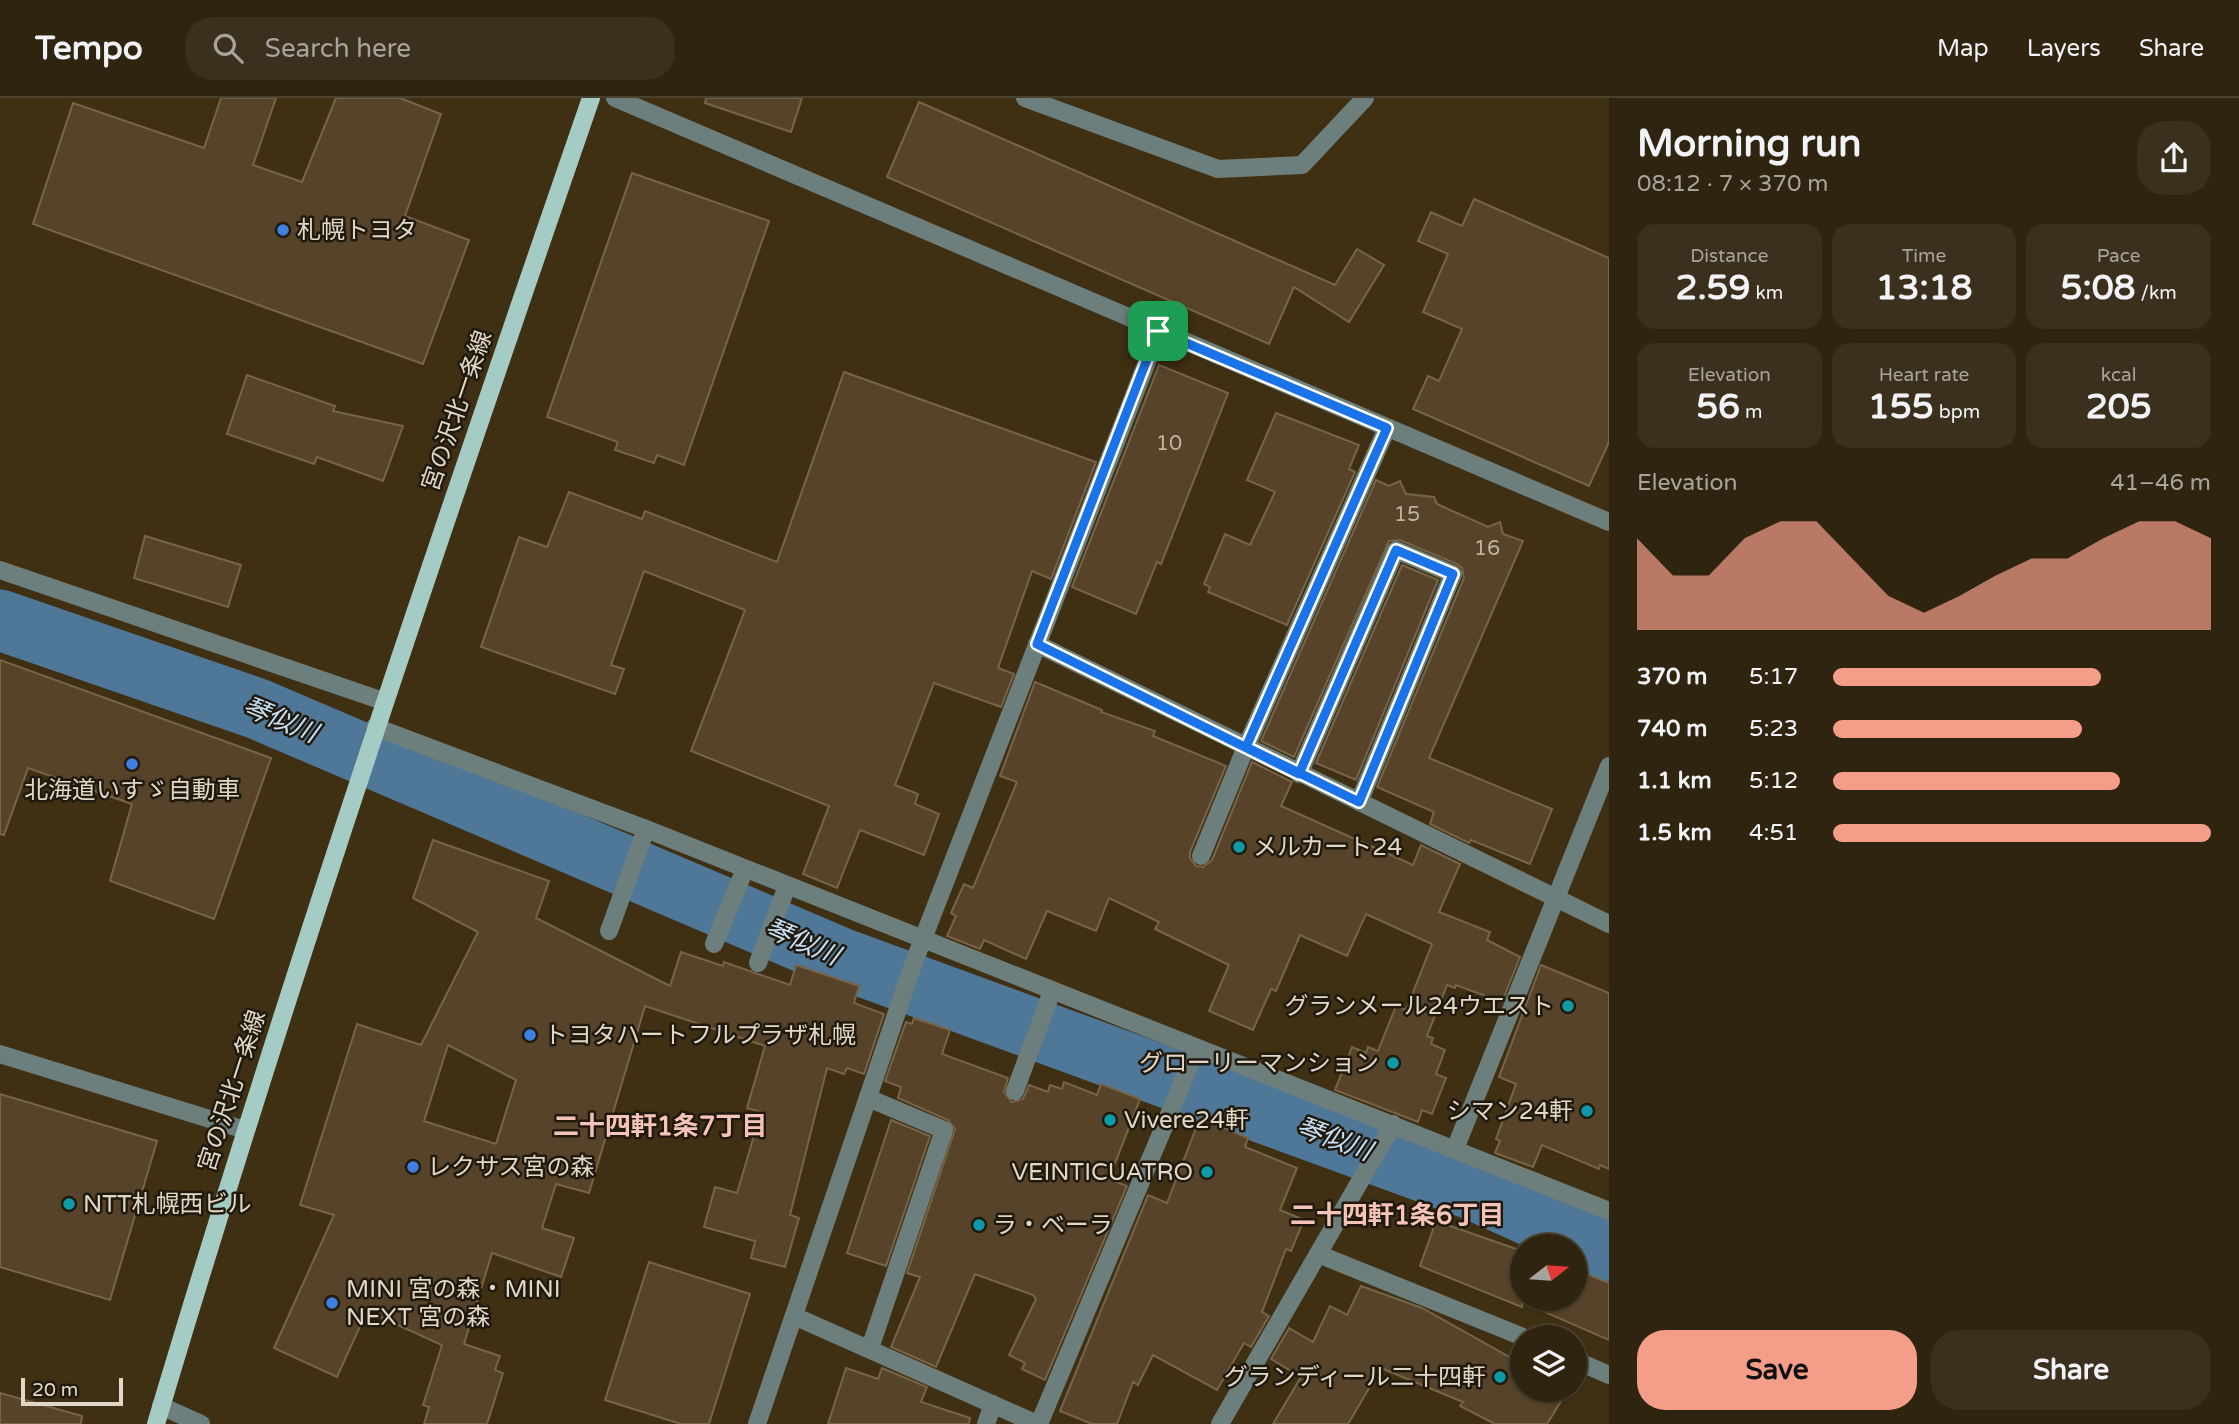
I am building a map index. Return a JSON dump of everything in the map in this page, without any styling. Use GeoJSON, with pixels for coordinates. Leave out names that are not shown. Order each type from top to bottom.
{"type":"FeatureCollection","features":[{"type":"Feature","properties":{"kind":"main road","name":"宮の沢北一条線"},"geometry":{"type":"LineString","coordinates":[[156,1424],[245,1130],[372,734],[591,98]]}},
{"type":"Feature","properties":{"kind":"street"},"geometry":{"type":"LineString","coordinates":[[615,98],[1609,522]]}},
{"type":"Feature","properties":{"kind":"street"},"geometry":{"type":"LineString","coordinates":[[1024,98],[1217,169],[1302,165],[1366,98]]}},
{"type":"Feature","properties":{"kind":"street"},"geometry":{"type":"LineString","coordinates":[[757,1424],[914,962],[1158,331]]}},
{"type":"Feature","properties":{"kind":"street"},"geometry":{"type":"LineString","coordinates":[[1201,856],[1246,747],[1387,428]]}},
{"type":"Feature","properties":{"kind":"street"},"geometry":{"type":"LineString","coordinates":[[1299,774],[1396,550],[1453,574],[1359,802]]}},
{"type":"Feature","properties":{"kind":"street"},"geometry":{"type":"LineString","coordinates":[[0,570],[383,701]]}},
{"type":"Feature","properties":{"kind":"street"},"geometry":{"type":"LineString","coordinates":[[1037,644],[1555,900],[1609,924]]}},
{"type":"Feature","properties":{"kind":"street"},"geometry":{"type":"LineString","coordinates":[[372,734],[646,830],[1609,1211]]}},
{"type":"Feature","properties":{"kind":"street"},"geometry":{"type":"LineString","coordinates":[[1455,1149],[1609,766]]}},
{"type":"Feature","properties":{"kind":"street"},"geometry":{"type":"LineString","coordinates":[[609,931],[646,830]]}},
{"type":"Feature","properties":{"kind":"street"},"geometry":{"type":"LineString","coordinates":[[717,937],[745,869]]}},
{"type":"Feature","properties":{"kind":"street"},"geometry":{"type":"LineString","coordinates":[[760,959],[788,886]]}},
{"type":"Feature","properties":{"kind":"street"},"geometry":{"type":"LineString","coordinates":[[1015,1091],[1052,991]]}},
{"type":"Feature","properties":{"kind":"street"},"geometry":{"type":"LineString","coordinates":[[794,1316],[1038,1424],[1197,1048]]}},
{"type":"Feature","properties":{"kind":"street"},"geometry":{"type":"LineString","coordinates":[[0,1054],[245,1130]]}},
{"type":"Feature","properties":{"kind":"street"},"geometry":{"type":"LineString","coordinates":[[868,1098],[944,1130],[870,1348]]}},
{"type":"Feature","properties":{"kind":"street"},"geometry":{"type":"LineString","coordinates":[[1220,1424],[1393,1124]]}},
{"type":"Feature","properties":{"kind":"street"},"geometry":{"type":"LineString","coordinates":[[1318,1254],[1510,1332]]}},
{"type":"Feature","properties":{"kind":"street"},"geometry":{"type":"LineString","coordinates":[[1587,1365],[1609,1375]]}},
{"type":"Feature","properties":{"kind":"street"},"geometry":{"type":"LineString","coordinates":[[986,1424],[993,1404]]}},
{"type":"Feature","properties":{"kind":"street"},"geometry":{"type":"LineString","coordinates":[[161,1406],[201,1424]]}},
{"type":"Feature","properties":{"kind":"building"},"geometry":{"type":"Polygon","coordinates":[[[221,98],[276,98],[253,165],[302,182],[336,98],[400,98],[441,114],[405,216],[469,240],[423,364],[33,224],[73,103],[204,148],[221,98]]]}},
{"type":"Feature","properties":{"kind":"building"},"geometry":{"type":"Polygon","coordinates":[[[706,98],[802,98],[791,132],[705,103],[706,98]]]}},
{"type":"Feature","properties":{"kind":"building"},"geometry":{"type":"Polygon","coordinates":[[[919,102],[1335,285],[1357,249],[1384,265],[1349,322],[1294,287],[1269,344],[887,177],[919,102]]]}},
{"type":"Feature","properties":{"kind":"building"},"geometry":{"type":"Polygon","coordinates":[[[632,173],[769,221],[684,465],[657,455],[654,463],[615,450],[618,442],[547,417],[632,173]]]}},
{"type":"Feature","properties":{"kind":"building"},"geometry":{"type":"Polygon","coordinates":[[[1474,199],[1609,258],[1609,442],[1589,486],[1413,409],[1428,376],[1439,381],[1462,329],[1423,312],[1448,254],[1418,241],[1431,212],[1462,226],[1474,199]]]}},
{"type":"Feature","properties":{"kind":"building"},"geometry":{"type":"Polygon","coordinates":[[[1159,365],[1228,393],[1161,564],[1157,562],[1136,614],[1072,587],[1159,365]]]}},
{"type":"Feature","properties":{"kind":"building"},"geometry":{"type":"Polygon","coordinates":[[[844,372],[1096,462],[1051,579],[1032,571],[998,668],[1014,674],[1001,707],[934,683],[895,785],[918,794],[915,804],[939,814],[924,855],[860,830],[837,888],[803,874],[829,806],[691,751],[745,610],[644,571],[611,665],[624,669],[615,694],[481,647],[519,537],[547,547],[569,492],[642,519],[645,511],[777,562],[844,372]]]}},
{"type":"Feature","properties":{"kind":"building"},"geometry":{"type":"Polygon","coordinates":[[[247,375],[335,406],[333,411],[403,426],[383,481],[317,457],[314,464],[227,434],[247,375]]]}},
{"type":"Feature","properties":{"kind":"building"},"geometry":{"type":"Polygon","coordinates":[[[1276,413],[1359,445],[1349,469],[1355,472],[1287,625],[1208,592],[1210,587],[1204,584],[1225,534],[1250,545],[1275,492],[1247,480],[1276,413]]]}},
{"type":"Feature","properties":{"kind":"building"},"geometry":{"type":"Polygon","coordinates":[[[1376,480],[1389,486],[1400,481],[1406,494],[1434,497],[1437,504],[1488,527],[1500,522],[1503,534],[1523,541],[1429,758],[1552,809],[1530,864],[1471,840],[1469,843],[1430,824],[1434,812],[1377,787],[1464,578],[1462,568],[1457,564],[1400,540],[1389,541],[1294,757],[1261,741],[1376,480]]]}},
{"type":"Feature","properties":{"kind":"building"},"geometry":{"type":"Polygon","coordinates":[[[145,536],[241,565],[228,607],[134,578],[145,536]]]}},
{"type":"Feature","properties":{"kind":"building"},"geometry":{"type":"Polygon","coordinates":[[[1402,565],[1438,580],[1356,780],[1316,763],[1402,565]]]}},
{"type":"Feature","properties":{"kind":"building"},"geometry":{"type":"Polygon","coordinates":[[[0,660],[271,758],[214,919],[110,881],[132,804],[28,768],[4,835],[0,834],[0,660]]]}},
{"type":"Feature","properties":{"kind":"building"},"geometry":{"type":"Polygon","coordinates":[[[1035,682],[1102,710],[1101,712],[1155,731],[1153,736],[1226,766],[1190,852],[1190,858],[1196,866],[1203,867],[1212,860],[1252,762],[1292,782],[1281,806],[1413,865],[1421,845],[1460,864],[1439,912],[1490,932],[1487,940],[1520,957],[1502,1002],[1456,985],[1455,988],[1447,985],[1427,1036],[1433,1038],[1431,1044],[1445,1050],[1436,1074],[1446,1078],[1432,1114],[1422,1110],[1418,1122],[1335,1090],[1352,1047],[1366,1053],[1368,1047],[1378,1051],[1396,1006],[1406,1010],[1432,944],[1366,914],[1347,956],[1300,935],[1276,991],[1271,989],[1253,1030],[1209,1011],[1229,965],[1155,929],[1159,922],[1109,898],[1096,931],[1047,911],[1026,959],[984,940],[980,949],[947,936],[956,916],[951,913],[964,884],[973,888],[1017,782],[1000,776],[1035,682]]]}},
{"type":"Feature","properties":{"kind":"building"},"geometry":{"type":"Polygon","coordinates":[[[433,840],[549,881],[536,918],[670,986],[681,952],[723,966],[724,962],[790,985],[796,965],[859,986],[854,1003],[884,1014],[864,1074],[847,1068],[844,1074],[827,1068],[790,1215],[799,1218],[785,1267],[751,1258],[755,1241],[704,1227],[715,1187],[737,1193],[761,1112],[747,1108],[765,1046],[645,1006],[589,1193],[556,1184],[542,1228],[574,1238],[561,1277],[492,1253],[464,1344],[500,1356],[495,1370],[503,1373],[487,1424],[424,1424],[429,1407],[423,1405],[442,1345],[367,1311],[337,1377],[274,1348],[334,1215],[300,1205],[357,1024],[421,1045],[478,932],[413,898],[433,840]],[[448,1045],[424,1121],[496,1144],[516,1080],[448,1045]]]}},
{"type":"Feature","properties":{"kind":"building"},"geometry":{"type":"Polygon","coordinates":[[[1541,965],[1609,993],[1609,1169],[1600,1165],[1599,1169],[1542,1145],[1533,1167],[1495,1153],[1500,1141],[1496,1139],[1516,1084],[1499,1077],[1541,965]]]}},
{"type":"Feature","properties":{"kind":"building"},"geometry":{"type":"Polygon","coordinates":[[[914,1018],[950,1030],[942,1054],[1008,1078],[1004,1092],[1012,1102],[1023,1099],[1029,1085],[1048,1092],[1050,1085],[1062,1089],[1064,1082],[1097,1095],[1101,1084],[1140,1099],[1109,1179],[1127,1186],[1045,1380],[1022,1369],[1025,1363],[1009,1355],[1036,1299],[1033,1295],[975,1274],[936,1367],[891,1347],[920,1277],[907,1273],[955,1129],[948,1120],[898,1098],[901,1087],[885,1081],[906,1022],[912,1024],[914,1018]]]}},
{"type":"Feature","properties":{"kind":"building","name":"NTT札幌西ビル"},"geometry":{"type":"Polygon","coordinates":[[[0,1094],[157,1141],[110,1300],[0,1267],[0,1094]]]}},
{"type":"Feature","properties":{"kind":"building"},"geometry":{"type":"Polygon","coordinates":[[[1200,1118],[1248,1138],[1245,1147],[1297,1168],[1280,1210],[1304,1220],[1291,1251],[1286,1249],[1262,1312],[1269,1316],[1251,1347],[1244,1343],[1217,1390],[1153,1355],[1138,1385],[1133,1382],[1117,1424],[1092,1424],[1060,1411],[1148,1195],[1167,1203],[1200,1118]]]}},
{"type":"Feature","properties":{"kind":"building"},"geometry":{"type":"Polygon","coordinates":[[[891,1120],[930,1136],[886,1266],[847,1253],[891,1120]]]}},
{"type":"Feature","properties":{"kind":"building"},"geometry":{"type":"Polygon","coordinates":[[[1436,1221],[1510,1247],[1510,1302],[1420,1266],[1436,1221]]]}},
{"type":"Feature","properties":{"kind":"building"},"geometry":{"type":"Polygon","coordinates":[[[649,1262],[750,1294],[709,1424],[681,1424],[605,1400],[649,1262]]]}},
{"type":"Feature","properties":{"kind":"building"},"geometry":{"type":"Polygon","coordinates":[[[1587,1274],[1609,1283],[1609,1340],[1587,1330],[1587,1325],[1575,1325],[1543,1311],[1587,1311],[1587,1274]]]}},
{"type":"Feature","properties":{"kind":"building"},"geometry":{"type":"Polygon","coordinates":[[[1361,1286],[1422,1308],[1510,1357],[1510,1402],[1561,1402],[1547,1424],[1495,1424],[1460,1406],[1463,1402],[1381,1368],[1348,1424],[1273,1424],[1301,1377],[1271,1359],[1289,1328],[1313,1342],[1330,1306],[1347,1315],[1361,1286]]]}},
{"type":"Feature","properties":{"kind":"building"},"geometry":{"type":"Polygon","coordinates":[[[846,1368],[878,1379],[882,1368],[927,1387],[921,1402],[970,1418],[969,1424],[828,1424],[846,1368]]]}},
{"type":"Feature","properties":{"kind":"building"},"geometry":{"type":"Polygon","coordinates":[[[0,1393],[82,1416],[81,1424],[0,1424],[0,1393]]]}},
{"type":"Feature","properties":{"kind":"waterway","name":"琴似川"},"geometry":{"type":"LineString","coordinates":[[0,620],[258,709],[843,959],[1469,1188],[1609,1251]]}},
{"type":"Feature","properties":{"kind":"place","name":"札幌トヨタ"},"geometry":{"type":"Point","coordinates":[283,230]}},
{"type":"Feature","properties":{"kind":"place","name":"北海道いすゞ自動車"},"geometry":{"type":"Point","coordinates":[132,764]}},
{"type":"Feature","properties":{"kind":"place","name":"メルカート24"},"geometry":{"type":"Point","coordinates":[1239,847]}},
{"type":"Feature","properties":{"kind":"place","name":"グランメール24ウエスト"},"geometry":{"type":"Point","coordinates":[1568,1006]}},
{"type":"Feature","properties":{"kind":"place","name":"トヨタハートフルプラザ札幌"},"geometry":{"type":"Point","coordinates":[530,1035]}},
{"type":"Feature","properties":{"kind":"place","name":"グローリーマンション"},"geometry":{"type":"Point","coordinates":[1393,1063]}},
{"type":"Feature","properties":{"kind":"place","name":"シマン24軒"},"geometry":{"type":"Point","coordinates":[1587,1111]}},
{"type":"Feature","properties":{"kind":"place","name":"Vivere24軒"},"geometry":{"type":"Point","coordinates":[1110,1120]}},
{"type":"Feature","properties":{"kind":"place","name":"レクサス宮の森"},"geometry":{"type":"Point","coordinates":[413,1167]}},
{"type":"Feature","properties":{"kind":"place","name":"VEINTICUATRO"},"geometry":{"type":"Point","coordinates":[1207,1172]}},
{"type":"Feature","properties":{"kind":"place","name":"NTT札幌西ビル"},"geometry":{"type":"Point","coordinates":[69,1204]}},
{"type":"Feature","properties":{"kind":"place","name":"ラ・ベーラ"},"geometry":{"type":"Point","coordinates":[979,1225]}},
{"type":"Feature","properties":{"kind":"place","name":"MINI 宮の森・MINI NEXT 宮の森"},"geometry":{"type":"Point","coordinates":[332,1303]}},
{"type":"Feature","properties":{"kind":"place","name":"グランディール二十四軒"},"geometry":{"type":"Point","coordinates":[1500,1377]}},
{"type":"Feature","properties":{"kind":"district","name":"二十四軒1条7丁目"},"geometry":{"type":"Point","coordinates":[660,1126]}},
{"type":"Feature","properties":{"kind":"district","name":"二十四軒1条6丁目"},"geometry":{"type":"Point","coordinates":[1397,1215]}},
{"type":"Feature","properties":{"kind":"route"},"geometry":{"type":"LineString","coordinates":[[1158,331],[1037,644],[1299,774],[1396,550],[1453,574],[1359,802],[1299,774],[1246,747],[1387,428],[1158,331]]}}]}
